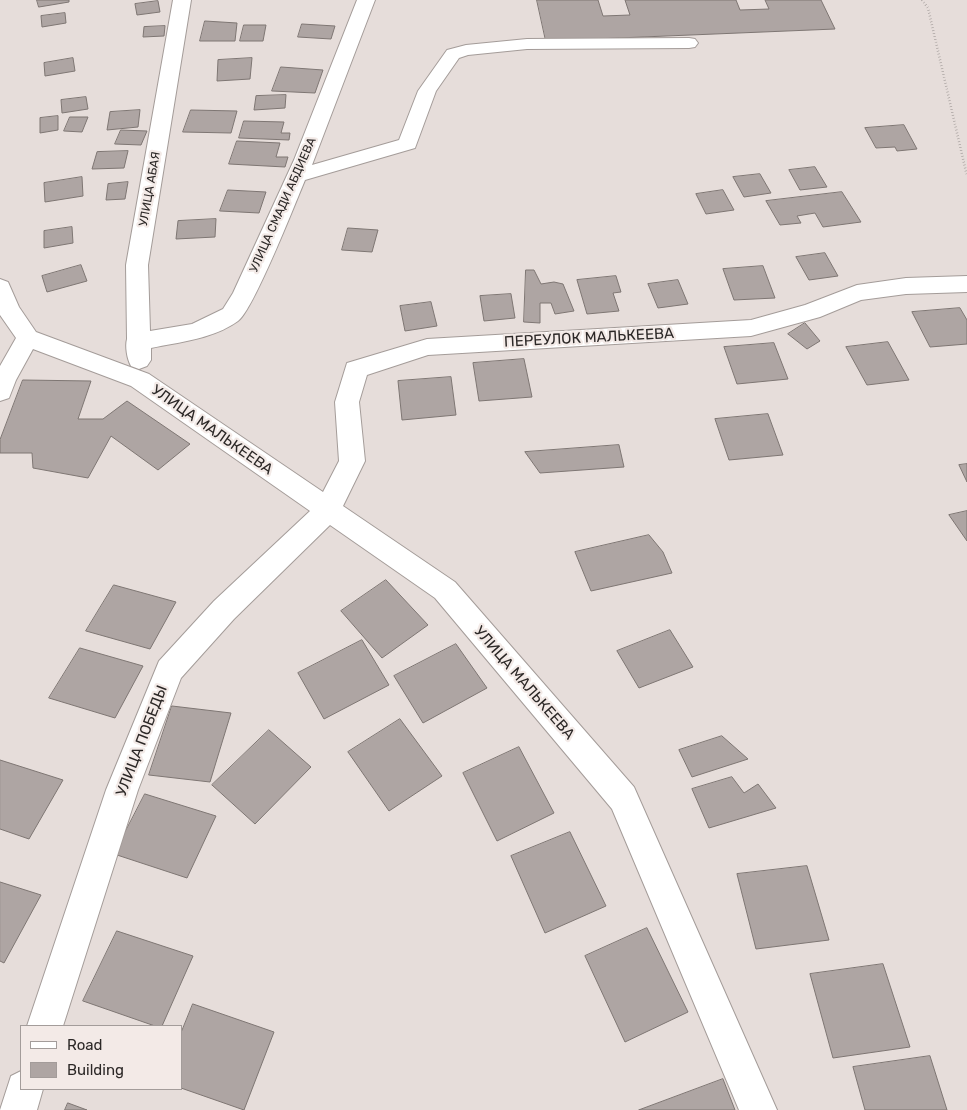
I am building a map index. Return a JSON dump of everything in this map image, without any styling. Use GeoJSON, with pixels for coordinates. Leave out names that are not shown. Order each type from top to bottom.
{"type":"FeatureCollection","features":[{"type":"Feature","properties":{"kind":"street","name":"УЛИЦА АБАЯ"},"geometry":{"type":"LineString","coordinates":[[140,380],[137,342],[137,266],[182,0]]}},
{"type":"Feature","properties":{"kind":"street","name":"УЛИЦА СМАДИ АБДИЕВА"},"geometry":{"type":"LineString","coordinates":[[137,342],[197,331],[231,315],[244,294],[297,176],[366,0]]}},
{"type":"Feature","properties":{"kind":"street"},"geometry":{"type":"LineString","coordinates":[[297,176],[408,144],[427,91],[453,54],[466,50],[527,44],[689,42]]}},
{"type":"Feature","properties":{"kind":"street","name":"ПЕРЕУЛОК МАЛЬКЕЕВА"},"geometry":{"type":"LineString","coordinates":[[328,510],[352,461],[347,402],[356,369],[427,348],[751,328],[812,311],[857,293],[906,286],[967,284]]}},
{"type":"Feature","properties":{"kind":"street"},"geometry":{"type":"LineString","coordinates":[[0,287],[8,309],[28,338],[4,380],[0,392]]}},
{"type":"Feature","properties":{"kind":"street","name":"УЛИЦА МАЛЬКЕЕВА"},"geometry":{"type":"LineString","coordinates":[[28,338],[140,380],[445,590],[623,798],[758,1110]]}},
{"type":"Feature","properties":{"kind":"street","name":"УЛИЦА ПОБЕДЫ"},"geometry":{"type":"LineString","coordinates":[[45,1025],[122,790],[169,670],[224,610],[328,510]]}},
{"type":"Feature","properties":{"kind":"street"},"geometry":{"type":"LineString","coordinates":[[18,1110],[24,1090]]}},
{"type":"Feature","properties":{"kind":"path"},"geometry":{"type":"LineString","coordinates":[[922,0],[928,8],[967,176]]}},
{"type":"Feature","properties":{"kind":"building"},"geometry":{"type":"Polygon","coordinates":[[[37,0],[69,0],[69,2],[39,7],[37,0]]]}},
{"type":"Feature","properties":{"kind":"building"},"geometry":{"type":"Polygon","coordinates":[[[537,0],[598,0],[603,16],[630,15],[625,0],[736,0],[740,10],[769,9],[765,0],[821,0],[835,29],[546,41],[537,0]]]}},
{"type":"Feature","properties":{"kind":"building"},"geometry":{"type":"Polygon","coordinates":[[[158,1],[160,12],[137,15],[135,4],[158,1]]]}},
{"type":"Feature","properties":{"kind":"building"},"geometry":{"type":"Polygon","coordinates":[[[65,13],[66,23],[42,27],[41,16],[65,13]]]}},
{"type":"Feature","properties":{"kind":"building"},"geometry":{"type":"Polygon","coordinates":[[[205,21],[237,23],[235,41],[200,41],[205,21]]]}},
{"type":"Feature","properties":{"kind":"building"},"geometry":{"type":"Polygon","coordinates":[[[302,24],[335,26],[331,39],[298,37],[302,24]]]}},
{"type":"Feature","properties":{"kind":"building"},"geometry":{"type":"Polygon","coordinates":[[[244,25],[266,25],[263,41],[240,41],[244,25]]]}},
{"type":"Feature","properties":{"kind":"building"},"geometry":{"type":"Polygon","coordinates":[[[165,26],[164,36],[143,37],[144,27],[165,26]]]}},
{"type":"Feature","properties":{"kind":"building"},"geometry":{"type":"Polygon","coordinates":[[[73,58],[75,71],[45,76],[44,63],[73,58]]]}},
{"type":"Feature","properties":{"kind":"building"},"geometry":{"type":"Polygon","coordinates":[[[252,58],[250,79],[217,81],[218,60],[252,58]]]}},
{"type":"Feature","properties":{"kind":"building"},"geometry":{"type":"Polygon","coordinates":[[[281,67],[323,70],[315,93],[272,91],[281,67]]]}},
{"type":"Feature","properties":{"kind":"building"},"geometry":{"type":"Polygon","coordinates":[[[286,95],[285,108],[254,110],[256,96],[286,95]]]}},
{"type":"Feature","properties":{"kind":"building"},"geometry":{"type":"Polygon","coordinates":[[[86,97],[88,109],[62,113],[61,100],[86,97]]]}},
{"type":"Feature","properties":{"kind":"building"},"geometry":{"type":"Polygon","coordinates":[[[140,110],[138,127],[107,130],[110,112],[140,110]]]}},
{"type":"Feature","properties":{"kind":"building"},"geometry":{"type":"Polygon","coordinates":[[[191,110],[237,111],[231,133],[183,132],[191,110]]]}},
{"type":"Feature","properties":{"kind":"building"},"geometry":{"type":"Polygon","coordinates":[[[58,116],[58,130],[40,133],[40,118],[58,116]]]}},
{"type":"Feature","properties":{"kind":"building"},"geometry":{"type":"Polygon","coordinates":[[[70,117],[88,117],[82,132],[64,131],[70,117]]]}},
{"type":"Feature","properties":{"kind":"building"},"geometry":{"type":"Polygon","coordinates":[[[244,121],[284,122],[281,133],[290,133],[289,140],[239,138],[244,121]]]}},
{"type":"Feature","properties":{"kind":"building"},"geometry":{"type":"Polygon","coordinates":[[[904,125],[917,149],[897,151],[895,147],[876,148],[865,128],[904,125]]]}},
{"type":"Feature","properties":{"kind":"building"},"geometry":{"type":"Polygon","coordinates":[[[121,130],[147,131],[141,145],[115,144],[121,130]]]}},
{"type":"Feature","properties":{"kind":"building"},"geometry":{"type":"Polygon","coordinates":[[[237,141],[280,143],[276,157],[288,157],[285,167],[229,164],[237,141]]]}},
{"type":"Feature","properties":{"kind":"building"},"geometry":{"type":"Polygon","coordinates":[[[128,151],[124,168],[92,169],[97,152],[128,151]]]}},
{"type":"Feature","properties":{"kind":"building"},"geometry":{"type":"Polygon","coordinates":[[[815,167],[827,187],[800,190],[789,170],[815,167]]]}},
{"type":"Feature","properties":{"kind":"building"},"geometry":{"type":"Polygon","coordinates":[[[760,174],[771,193],[744,197],[733,177],[760,174]]]}},
{"type":"Feature","properties":{"kind":"building"},"geometry":{"type":"Polygon","coordinates":[[[82,177],[83,196],[45,202],[44,183],[82,177]]]}},
{"type":"Feature","properties":{"kind":"building"},"geometry":{"type":"Polygon","coordinates":[[[128,182],[125,199],[106,200],[108,184],[128,182]]]}},
{"type":"Feature","properties":{"kind":"building"},"geometry":{"type":"Polygon","coordinates":[[[228,190],[266,192],[259,213],[220,211],[228,190]]]}},
{"type":"Feature","properties":{"kind":"building"},"geometry":{"type":"Polygon","coordinates":[[[723,190],[734,210],[706,214],[696,194],[723,190]]]}},
{"type":"Feature","properties":{"kind":"building"},"geometry":{"type":"Polygon","coordinates":[[[842,192],[861,222],[823,227],[815,213],[797,216],[801,223],[780,225],[766,201],[842,192]]]}},
{"type":"Feature","properties":{"kind":"building"},"geometry":{"type":"Polygon","coordinates":[[[216,219],[215,237],[176,239],[178,221],[216,219]]]}},
{"type":"Feature","properties":{"kind":"building"},"geometry":{"type":"Polygon","coordinates":[[[72,227],[73,243],[44,248],[44,231],[72,227]]]}},
{"type":"Feature","properties":{"kind":"building"},"geometry":{"type":"Polygon","coordinates":[[[348,228],[378,230],[372,252],[342,250],[348,228]]]}},
{"type":"Feature","properties":{"kind":"building"},"geometry":{"type":"Polygon","coordinates":[[[825,253],[838,276],[809,280],[796,257],[825,253]]]}},
{"type":"Feature","properties":{"kind":"building"},"geometry":{"type":"Polygon","coordinates":[[[81,265],[87,281],[47,292],[42,276],[81,265]]]}},
{"type":"Feature","properties":{"kind":"building"},"geometry":{"type":"Polygon","coordinates":[[[763,266],[775,298],[734,300],[723,269],[763,266]]]}},
{"type":"Feature","properties":{"kind":"building"},"geometry":{"type":"Polygon","coordinates":[[[526,270],[534,270],[541,284],[554,282],[563,284],[574,311],[555,314],[551,303],[540,303],[540,323],[524,322],[526,270]]]}},
{"type":"Feature","properties":{"kind":"building"},"geometry":{"type":"Polygon","coordinates":[[[616,276],[621,292],[613,293],[619,311],[587,314],[577,280],[616,276]]]}},
{"type":"Feature","properties":{"kind":"building"},"geometry":{"type":"Polygon","coordinates":[[[678,280],[688,304],[658,308],[648,284],[678,280]]]}},
{"type":"Feature","properties":{"kind":"building"},"geometry":{"type":"Polygon","coordinates":[[[511,294],[515,318],[484,321],[480,296],[511,294]]]}},
{"type":"Feature","properties":{"kind":"building"},"geometry":{"type":"Polygon","coordinates":[[[431,302],[437,326],[405,331],[400,306],[431,302]]]}},
{"type":"Feature","properties":{"kind":"building"},"geometry":{"type":"Polygon","coordinates":[[[960,308],[967,320],[967,344],[930,347],[912,312],[960,308]]]}},
{"type":"Feature","properties":{"kind":"building"},"geometry":{"type":"Polygon","coordinates":[[[805,323],[820,341],[807,349],[788,334],[805,323]]]}},
{"type":"Feature","properties":{"kind":"building"},"geometry":{"type":"Polygon","coordinates":[[[888,342],[909,380],[867,385],[846,347],[888,342]]]}},
{"type":"Feature","properties":{"kind":"building"},"geometry":{"type":"Polygon","coordinates":[[[774,343],[788,379],[737,384],[724,347],[774,343]]]}},
{"type":"Feature","properties":{"kind":"building"},"geometry":{"type":"Polygon","coordinates":[[[524,359],[532,397],[479,401],[473,363],[524,359]]]}},
{"type":"Feature","properties":{"kind":"building"},"geometry":{"type":"Polygon","coordinates":[[[451,377],[456,415],[402,420],[398,381],[451,377]]]}},
{"type":"Feature","properties":{"kind":"building"},"geometry":{"type":"Polygon","coordinates":[[[23,380],[91,381],[78,419],[103,419],[127,401],[190,444],[158,470],[111,436],[88,478],[33,468],[32,453],[0,453],[0,440],[23,380]]]}},
{"type":"Feature","properties":{"kind":"building"},"geometry":{"type":"Polygon","coordinates":[[[768,414],[783,455],[729,460],[715,419],[768,414]]]}},
{"type":"Feature","properties":{"kind":"building"},"geometry":{"type":"Polygon","coordinates":[[[619,445],[624,467],[540,473],[525,452],[619,445]]]}},
{"type":"Feature","properties":{"kind":"building"},"geometry":{"type":"Polygon","coordinates":[[[967,464],[967,482],[959,465],[967,464]]]}},
{"type":"Feature","properties":{"kind":"building"},"geometry":{"type":"Polygon","coordinates":[[[967,511],[967,541],[949,515],[967,511]]]}},
{"type":"Feature","properties":{"kind":"building"},"geometry":{"type":"Polygon","coordinates":[[[649,535],[663,552],[672,573],[591,591],[575,552],[649,535]]]}},
{"type":"Feature","properties":{"kind":"building"},"geometry":{"type":"Polygon","coordinates":[[[386,580],[428,625],[382,658],[341,611],[386,580]]]}},
{"type":"Feature","properties":{"kind":"building"},"geometry":{"type":"Polygon","coordinates":[[[114,585],[176,602],[150,649],[86,631],[114,585]]]}},
{"type":"Feature","properties":{"kind":"building"},"geometry":{"type":"Polygon","coordinates":[[[670,630],[693,667],[639,688],[617,651],[670,630]]]}},
{"type":"Feature","properties":{"kind":"building"},"geometry":{"type":"Polygon","coordinates":[[[362,640],[389,685],[324,719],[298,673],[362,640]]]}},
{"type":"Feature","properties":{"kind":"building"},"geometry":{"type":"Polygon","coordinates":[[[456,644],[487,688],[423,723],[394,676],[456,644]]]}},
{"type":"Feature","properties":{"kind":"building"},"geometry":{"type":"Polygon","coordinates":[[[80,648],[143,666],[115,718],[49,698],[80,648]]]}},
{"type":"Feature","properties":{"kind":"building"},"geometry":{"type":"Polygon","coordinates":[[[172,706],[231,713],[210,782],[149,775],[172,706]]]}},
{"type":"Feature","properties":{"kind":"building"},"geometry":{"type":"Polygon","coordinates":[[[400,719],[442,776],[389,811],[348,752],[400,719]]]}},
{"type":"Feature","properties":{"kind":"building"},"geometry":{"type":"Polygon","coordinates":[[[269,730],[311,767],[255,824],[212,785],[269,730]]]}},
{"type":"Feature","properties":{"kind":"building"},"geometry":{"type":"Polygon","coordinates":[[[722,736],[748,759],[692,777],[679,750],[722,736]]]}},
{"type":"Feature","properties":{"kind":"building"},"geometry":{"type":"Polygon","coordinates":[[[519,747],[554,813],[497,841],[463,773],[519,747]]]}},
{"type":"Feature","properties":{"kind":"building"},"geometry":{"type":"Polygon","coordinates":[[[0,760],[63,780],[29,839],[0,829],[0,760]]]}},
{"type":"Feature","properties":{"kind":"building"},"geometry":{"type":"Polygon","coordinates":[[[732,777],[744,793],[758,784],[776,808],[709,828],[692,789],[732,777]]]}},
{"type":"Feature","properties":{"kind":"building"},"geometry":{"type":"Polygon","coordinates":[[[145,794],[216,816],[187,878],[114,854],[145,794]]]}},
{"type":"Feature","properties":{"kind":"building"},"geometry":{"type":"Polygon","coordinates":[[[570,832],[606,906],[545,933],[511,856],[570,832]]]}},
{"type":"Feature","properties":{"kind":"building"},"geometry":{"type":"Polygon","coordinates":[[[807,866],[829,940],[756,949],[737,874],[807,866]]]}},
{"type":"Feature","properties":{"kind":"building"},"geometry":{"type":"Polygon","coordinates":[[[0,882],[41,895],[4,963],[0,961],[0,882]]]}},
{"type":"Feature","properties":{"kind":"building"},"geometry":{"type":"Polygon","coordinates":[[[647,928],[688,1012],[625,1042],[585,956],[647,928]]]}},
{"type":"Feature","properties":{"kind":"building"},"geometry":{"type":"Polygon","coordinates":[[[117,931],[193,956],[162,1025],[152,1025],[83,1001],[117,931]]]}},
{"type":"Feature","properties":{"kind":"building"},"geometry":{"type":"Polygon","coordinates":[[[883,964],[910,1047],[833,1058],[810,974],[883,964]]]}},
{"type":"Feature","properties":{"kind":"building"},"geometry":{"type":"Polygon","coordinates":[[[193,1004],[274,1032],[244,1110],[182,1088],[182,1031],[193,1004]]]}},
{"type":"Feature","properties":{"kind":"building"},"geometry":{"type":"Polygon","coordinates":[[[930,1056],[947,1110],[865,1110],[853,1067],[930,1056]]]}},
{"type":"Feature","properties":{"kind":"building"},"geometry":{"type":"Polygon","coordinates":[[[723,1079],[735,1110],[639,1110],[723,1079]]]}},
{"type":"Feature","properties":{"kind":"building"},"geometry":{"type":"Polygon","coordinates":[[[68,1103],[87,1110],[65,1110],[68,1103]]]}}]}
